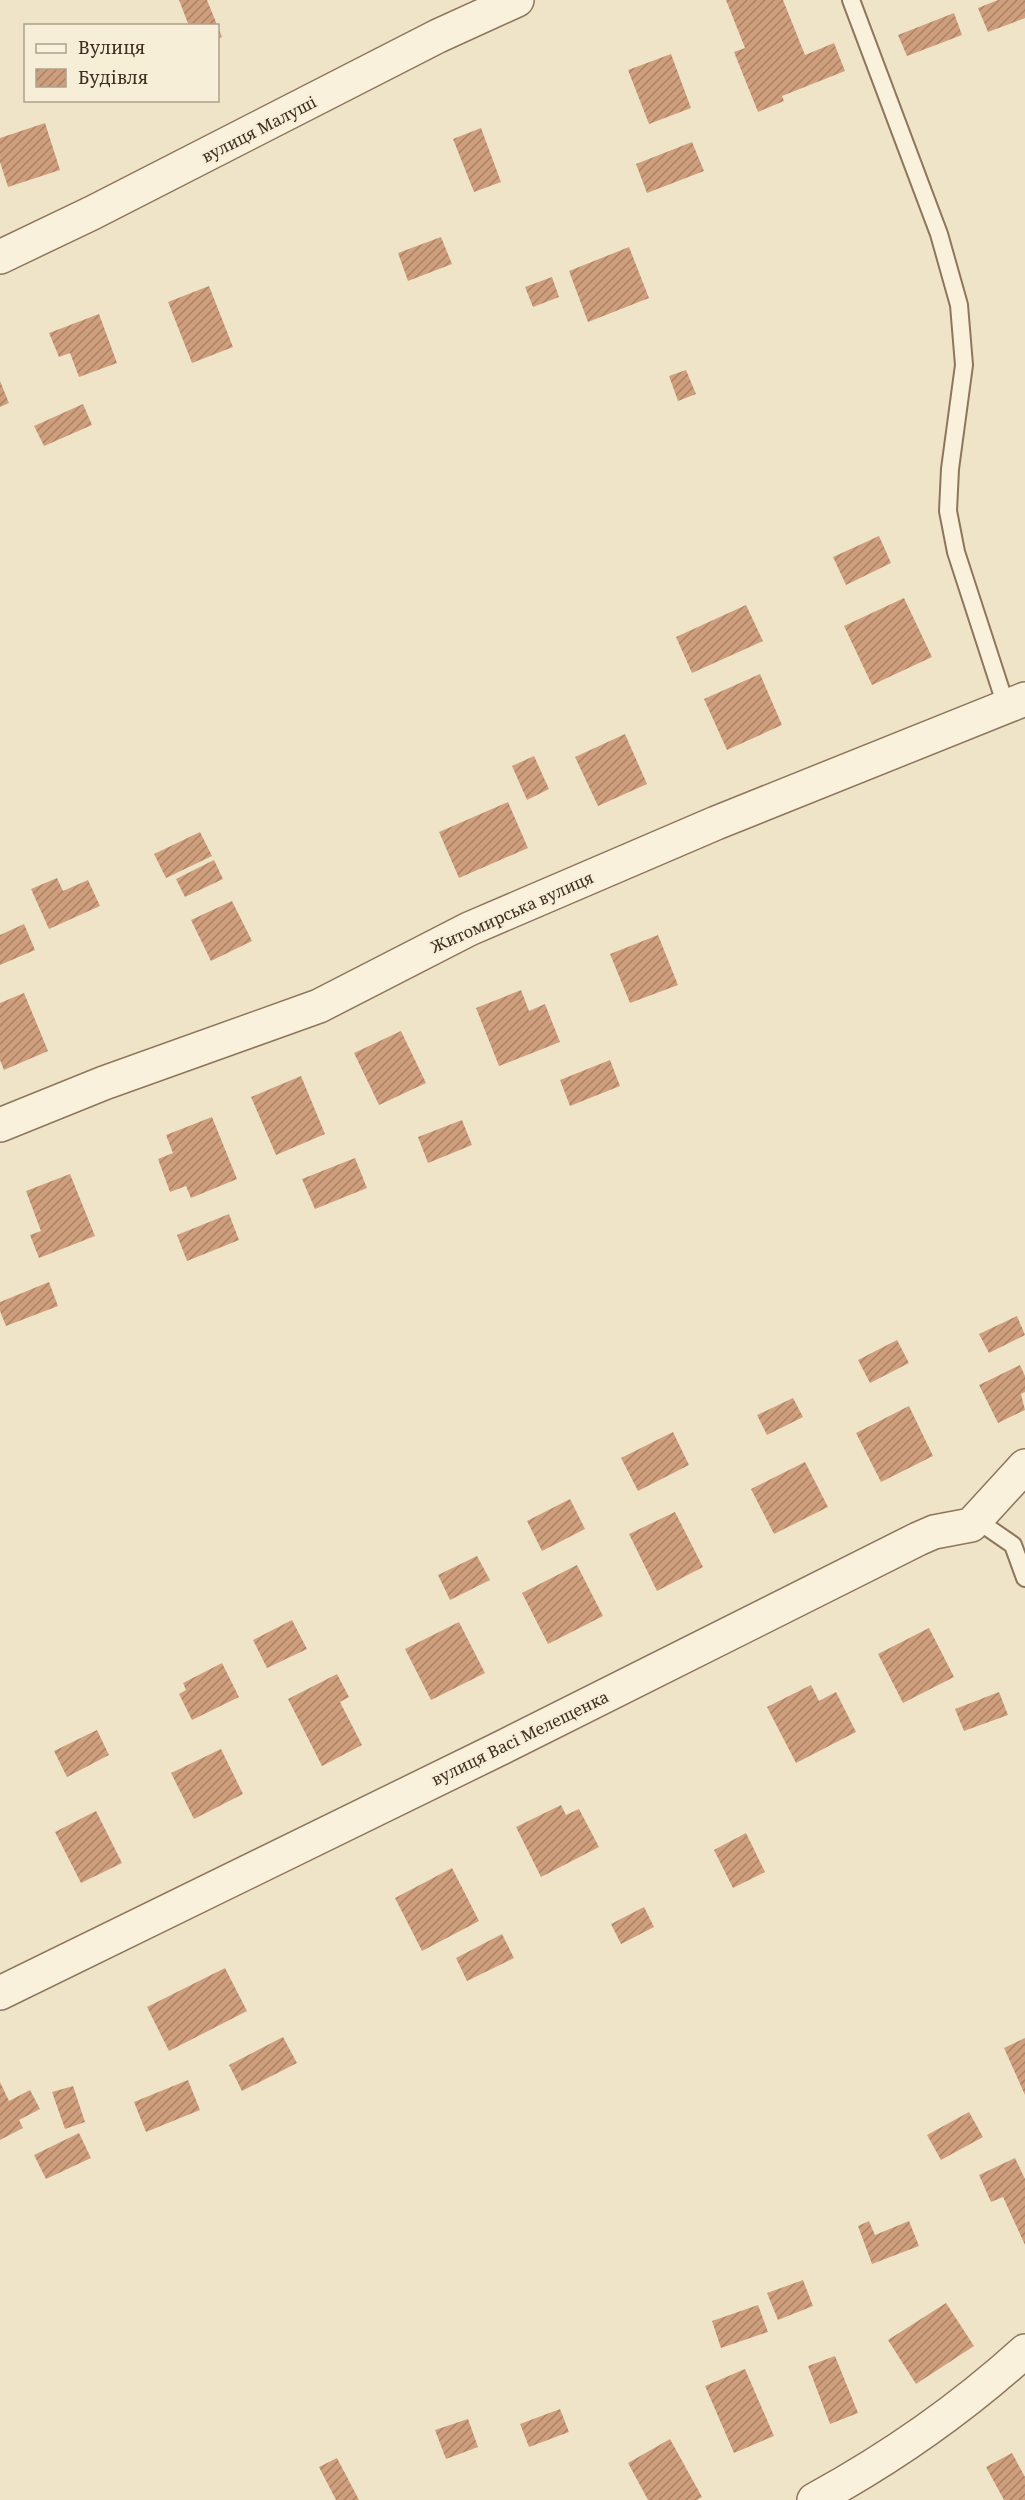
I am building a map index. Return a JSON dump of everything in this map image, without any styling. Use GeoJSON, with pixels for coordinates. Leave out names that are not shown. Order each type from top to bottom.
{"type":"FeatureCollection","features":[{"type":"Feature","properties":{"kind":"street","name":"вулиця Малуші"},"geometry":{"type":"LineString","coordinates":[[0,257],[113,203],[438,36],[518,0]]}},
{"type":"Feature","properties":{"kind":"street","name":"Житомирська вулиця"},"geometry":{"type":"LineString","coordinates":[[0,1125],[104,1083],[319,1006],[469,929],[716,823],[1016,703]]}},
{"type":"Feature","properties":{"kind":"street"},"geometry":{"type":"LineString","coordinates":[[970,1525],[1025,1466]]}},
{"type":"Feature","properties":{"kind":"street","name":"вулиця Васі Мелещенка"},"geometry":{"type":"LineString","coordinates":[[0,1994],[501,1748],[918,1539],[944,1529],[970,1525]]}},
{"type":"Feature","properties":{"kind":"street"},"geometry":{"type":"LineString","coordinates":[[814,2500],[871,2469],[919,2438],[1025,2351]]}},
{"type":"Feature","properties":{"kind":"lane"},"geometry":{"type":"LineString","coordinates":[[851,0],[939,234],[959,305],[964,365],[949,479],[948,511],[956,552],[1016,703]]}},
{"type":"Feature","properties":{"kind":"lane"},"geometry":{"type":"LineString","coordinates":[[970,1525],[984,1525],[1013,1545],[1025,1578]]}},
{"type":"Feature","properties":{"kind":"building"},"geometry":{"type":"Polygon","coordinates":[[[179,0],[207,0],[217,24],[188,24],[179,0]]]}},
{"type":"Feature","properties":{"kind":"building"},"geometry":{"type":"Polygon","coordinates":[[[726,0],[783,0],[805,55],[834,43],[845,71],[782,96],[784,101],[758,112],[734,52],[745,48],[726,0]]]}},
{"type":"Feature","properties":{"kind":"building"},"geometry":{"type":"Polygon","coordinates":[[[998,0],[1025,0],[1025,18],[988,32],[978,8],[998,0]]]}},
{"type":"Feature","properties":{"kind":"building"},"geometry":{"type":"Polygon","coordinates":[[[954,13],[962,35],[907,56],[898,35],[954,13]]]}},
{"type":"Feature","properties":{"kind":"building"},"geometry":{"type":"Polygon","coordinates":[[[671,54],[691,108],[649,124],[628,70],[671,54]]]}},
{"type":"Feature","properties":{"kind":"building"},"geometry":{"type":"Polygon","coordinates":[[[45,123],[60,170],[8,187],[0,162],[0,138],[45,123]]]}},
{"type":"Feature","properties":{"kind":"building"},"geometry":{"type":"Polygon","coordinates":[[[481,128],[501,182],[474,192],[453,139],[481,128]]]}},
{"type":"Feature","properties":{"kind":"building"},"geometry":{"type":"Polygon","coordinates":[[[692,142],[704,171],[647,193],[636,164],[692,142]]]}},
{"type":"Feature","properties":{"kind":"building"},"geometry":{"type":"Polygon","coordinates":[[[441,237],[452,264],[408,281],[398,253],[441,237]]]}},
{"type":"Feature","properties":{"kind":"building"},"geometry":{"type":"Polygon","coordinates":[[[629,247],[649,298],[588,322],[569,271],[629,247]]]}},
{"type":"Feature","properties":{"kind":"building"},"geometry":{"type":"Polygon","coordinates":[[[552,277],[559,297],[533,307],[525,287],[552,277]]]}},
{"type":"Feature","properties":{"kind":"building"},"geometry":{"type":"Polygon","coordinates":[[[209,286],[233,347],[192,363],[168,302],[209,286]]]}},
{"type":"Feature","properties":{"kind":"building"},"geometry":{"type":"Polygon","coordinates":[[[99,314],[117,363],[79,377],[70,353],[59,357],[49,333],[99,314]]]}},
{"type":"Feature","properties":{"kind":"building"},"geometry":{"type":"Polygon","coordinates":[[[686,370],[696,394],[678,401],[669,376],[686,370]]]}},
{"type":"Feature","properties":{"kind":"building"},"geometry":{"type":"Polygon","coordinates":[[[0,381],[9,403],[0,407],[0,381]]]}},
{"type":"Feature","properties":{"kind":"building"},"geometry":{"type":"Polygon","coordinates":[[[83,404],[92,425],[44,446],[34,426],[83,404]]]}},
{"type":"Feature","properties":{"kind":"building"},"geometry":{"type":"Polygon","coordinates":[[[879,536],[891,563],[846,585],[833,557],[879,536]]]}},
{"type":"Feature","properties":{"kind":"building"},"geometry":{"type":"Polygon","coordinates":[[[904,598],[932,657],[872,685],[844,626],[904,598]]]}},
{"type":"Feature","properties":{"kind":"building"},"geometry":{"type":"Polygon","coordinates":[[[746,605],[763,641],[692,673],[676,637],[746,605]]]}},
{"type":"Feature","properties":{"kind":"building"},"geometry":{"type":"Polygon","coordinates":[[[760,674],[782,725],[727,750],[704,699],[760,674]]]}},
{"type":"Feature","properties":{"kind":"building"},"geometry":{"type":"Polygon","coordinates":[[[625,734],[647,784],[598,806],[575,757],[625,734]]]}},
{"type":"Feature","properties":{"kind":"building"},"geometry":{"type":"Polygon","coordinates":[[[534,756],[549,789],[527,800],[512,766],[534,756]]]}},
{"type":"Feature","properties":{"kind":"building"},"geometry":{"type":"Polygon","coordinates":[[[508,802],[528,848],[459,878],[439,832],[508,802]]]}},
{"type":"Feature","properties":{"kind":"building"},"geometry":{"type":"Polygon","coordinates":[[[200,832],[212,856],[166,878],[154,854],[200,832]]]}},
{"type":"Feature","properties":{"kind":"building"},"geometry":{"type":"Polygon","coordinates":[[[214,860],[223,879],[185,897],[176,879],[214,860]]]}},
{"type":"Feature","properties":{"kind":"building"},"geometry":{"type":"Polygon","coordinates":[[[57,878],[63,891],[88,880],[100,906],[49,929],[31,889],[57,878]]]}},
{"type":"Feature","properties":{"kind":"building"},"geometry":{"type":"Polygon","coordinates":[[[232,901],[252,941],[211,961],[191,920],[232,901]]]}},
{"type":"Feature","properties":{"kind":"building"},"geometry":{"type":"Polygon","coordinates":[[[24,924],[35,950],[0,965],[0,935],[24,924]]]}},
{"type":"Feature","properties":{"kind":"building"},"geometry":{"type":"Polygon","coordinates":[[[658,935],[678,985],[630,1003],[610,954],[658,935]]]}},
{"type":"Feature","properties":{"kind":"building"},"geometry":{"type":"Polygon","coordinates":[[[521,990],[529,1011],[545,1004],[560,1042],[499,1066],[476,1008],[521,990]]]}},
{"type":"Feature","properties":{"kind":"building"},"geometry":{"type":"Polygon","coordinates":[[[24,993],[48,1051],[4,1070],[0,1060],[0,1003],[24,993]]]}},
{"type":"Feature","properties":{"kind":"building"},"geometry":{"type":"Polygon","coordinates":[[[401,1031],[426,1083],[379,1105],[354,1053],[401,1031]]]}},
{"type":"Feature","properties":{"kind":"building"},"geometry":{"type":"Polygon","coordinates":[[[610,1060],[620,1086],[570,1106],[560,1080],[610,1060]]]}},
{"type":"Feature","properties":{"kind":"building"},"geometry":{"type":"Polygon","coordinates":[[[301,1076],[325,1134],[276,1155],[251,1097],[301,1076]]]}},
{"type":"Feature","properties":{"kind":"building"},"geometry":{"type":"Polygon","coordinates":[[[212,1117],[237,1179],[191,1198],[186,1186],[170,1192],[158,1159],[173,1153],[166,1135],[212,1117]]]}},
{"type":"Feature","properties":{"kind":"building"},"geometry":{"type":"Polygon","coordinates":[[[462,1120],[472,1145],[428,1163],[418,1137],[462,1120]]]}},
{"type":"Feature","properties":{"kind":"building"},"geometry":{"type":"Polygon","coordinates":[[[355,1158],[367,1188],[315,1209],[302,1179],[355,1158]]]}},
{"type":"Feature","properties":{"kind":"building"},"geometry":{"type":"Polygon","coordinates":[[[70,1174],[95,1236],[39,1258],[30,1235],[41,1231],[26,1191],[70,1174]]]}},
{"type":"Feature","properties":{"kind":"building"},"geometry":{"type":"Polygon","coordinates":[[[229,1214],[239,1240],[187,1261],[177,1235],[229,1214]]]}},
{"type":"Feature","properties":{"kind":"building"},"geometry":{"type":"Polygon","coordinates":[[[49,1282],[58,1306],[6,1326],[0,1311],[0,1302],[49,1282]]]}},
{"type":"Feature","properties":{"kind":"building"},"geometry":{"type":"Polygon","coordinates":[[[1017,1316],[1025,1335],[989,1353],[979,1334],[1017,1316]]]}},
{"type":"Feature","properties":{"kind":"building"},"geometry":{"type":"Polygon","coordinates":[[[897,1340],[909,1363],[870,1383],[858,1360],[897,1340]]]}},
{"type":"Feature","properties":{"kind":"building"},"geometry":{"type":"Polygon","coordinates":[[[1020,1365],[1025,1376],[1025,1392],[1021,1394],[1025,1410],[998,1423],[979,1385],[1020,1365]]]}},
{"type":"Feature","properties":{"kind":"building"},"geometry":{"type":"Polygon","coordinates":[[[793,1398],[803,1417],[767,1435],[757,1415],[793,1398]]]}},
{"type":"Feature","properties":{"kind":"building"},"geometry":{"type":"Polygon","coordinates":[[[909,1406],[933,1456],[881,1482],[856,1433],[909,1406]]]}},
{"type":"Feature","properties":{"kind":"building"},"geometry":{"type":"Polygon","coordinates":[[[673,1432],[689,1465],[638,1491],[621,1458],[673,1432]]]}},
{"type":"Feature","properties":{"kind":"building"},"geometry":{"type":"Polygon","coordinates":[[[805,1462],[828,1507],[774,1534],[751,1489],[805,1462]]]}},
{"type":"Feature","properties":{"kind":"building"},"geometry":{"type":"Polygon","coordinates":[[[570,1499],[585,1529],[542,1551],[527,1521],[570,1499]]]}},
{"type":"Feature","properties":{"kind":"building"},"geometry":{"type":"Polygon","coordinates":[[[675,1512],[703,1567],[657,1591],[629,1534],[675,1512]]]}},
{"type":"Feature","properties":{"kind":"building"},"geometry":{"type":"Polygon","coordinates":[[[477,1556],[490,1580],[450,1600],[438,1575],[477,1556]]]}},
{"type":"Feature","properties":{"kind":"building"},"geometry":{"type":"Polygon","coordinates":[[[577,1565],[603,1616],[548,1644],[522,1593],[577,1565]]]}},
{"type":"Feature","properties":{"kind":"building"},"geometry":{"type":"Polygon","coordinates":[[[292,1620],[307,1649],[267,1668],[253,1640],[292,1620]]]}},
{"type":"Feature","properties":{"kind":"building"},"geometry":{"type":"Polygon","coordinates":[[[459,1622],[485,1673],[431,1700],[405,1649],[459,1622]]]}},
{"type":"Feature","properties":{"kind":"building"},"geometry":{"type":"Polygon","coordinates":[[[929,1628],[954,1677],[903,1703],[878,1654],[929,1628]]]}},
{"type":"Feature","properties":{"kind":"building"},"geometry":{"type":"Polygon","coordinates":[[[222,1663],[239,1697],[192,1720],[179,1694],[186,1690],[183,1683],[222,1663]]]}},
{"type":"Feature","properties":{"kind":"building"},"geometry":{"type":"Polygon","coordinates":[[[337,1674],[349,1697],[340,1702],[362,1745],[322,1766],[288,1699],[337,1674]]]}},
{"type":"Feature","properties":{"kind":"building"},"geometry":{"type":"Polygon","coordinates":[[[811,1685],[819,1701],[836,1692],[856,1732],[796,1763],[767,1707],[811,1685]]]}},
{"type":"Feature","properties":{"kind":"building"},"geometry":{"type":"Polygon","coordinates":[[[999,1692],[1008,1715],[964,1731],[955,1709],[999,1692]]]}},
{"type":"Feature","properties":{"kind":"building"},"geometry":{"type":"Polygon","coordinates":[[[97,1730],[109,1755],[67,1777],[54,1751],[97,1730]]]}},
{"type":"Feature","properties":{"kind":"building"},"geometry":{"type":"Polygon","coordinates":[[[221,1749],[243,1794],[194,1819],[171,1773],[221,1749]]]}},
{"type":"Feature","properties":{"kind":"building"},"geometry":{"type":"Polygon","coordinates":[[[561,1805],[566,1815],[579,1809],[599,1847],[541,1877],[516,1827],[561,1805]]]}},
{"type":"Feature","properties":{"kind":"building"},"geometry":{"type":"Polygon","coordinates":[[[96,1811],[122,1863],[81,1883],[55,1832],[96,1811]]]}},
{"type":"Feature","properties":{"kind":"building"},"geometry":{"type":"Polygon","coordinates":[[[746,1833],[765,1872],[733,1888],[714,1850],[746,1833]]]}},
{"type":"Feature","properties":{"kind":"building"},"geometry":{"type":"Polygon","coordinates":[[[452,1868],[479,1921],[422,1951],[395,1898],[452,1868]]]}},
{"type":"Feature","properties":{"kind":"building"},"geometry":{"type":"Polygon","coordinates":[[[644,1907],[654,1927],[621,1944],[611,1924],[644,1907]]]}},
{"type":"Feature","properties":{"kind":"building"},"geometry":{"type":"Polygon","coordinates":[[[502,1934],[514,1958],[467,1981],[456,1958],[502,1934]]]}},
{"type":"Feature","properties":{"kind":"building"},"geometry":{"type":"Polygon","coordinates":[[[225,1968],[247,2011],[169,2051],[147,2007],[225,1968]]]}},
{"type":"Feature","properties":{"kind":"building"},"geometry":{"type":"Polygon","coordinates":[[[283,2037],[297,2063],[242,2091],[229,2065],[283,2037]]]}},
{"type":"Feature","properties":{"kind":"building"},"geometry":{"type":"Polygon","coordinates":[[[1025,2038],[1025,2095],[1004,2048],[1025,2038]]]}},
{"type":"Feature","properties":{"kind":"building"},"geometry":{"type":"Polygon","coordinates":[[[188,2080],[200,2110],[146,2132],[134,2102],[188,2080]]]}},
{"type":"Feature","properties":{"kind":"building"},"geometry":{"type":"Polygon","coordinates":[[[0,2082],[9,2101],[30,2090],[40,2109],[19,2120],[23,2128],[0,2140],[0,2082]]]}},
{"type":"Feature","properties":{"kind":"building"},"geometry":{"type":"Polygon","coordinates":[[[73,2086],[85,2122],[65,2129],[52,2092],[73,2086]]]}},
{"type":"Feature","properties":{"kind":"building"},"geometry":{"type":"Polygon","coordinates":[[[969,2112],[983,2137],[941,2160],[927,2135],[969,2112]]]}},
{"type":"Feature","properties":{"kind":"building"},"geometry":{"type":"Polygon","coordinates":[[[79,2133],[91,2158],[46,2179],[34,2155],[79,2133]]]}},
{"type":"Feature","properties":{"kind":"building"},"geometry":{"type":"Polygon","coordinates":[[[1015,2158],[1025,2179],[1025,2245],[1003,2197],[991,2202],[979,2175],[1015,2158]]]}},
{"type":"Feature","properties":{"kind":"building"},"geometry":{"type":"Polygon","coordinates":[[[869,2221],[875,2235],[909,2221],[919,2246],[872,2264],[858,2226],[869,2221]]]}},
{"type":"Feature","properties":{"kind":"building"},"geometry":{"type":"Polygon","coordinates":[[[803,2280],[813,2306],[778,2320],[767,2293],[803,2280]]]}},
{"type":"Feature","properties":{"kind":"building"},"geometry":{"type":"Polygon","coordinates":[[[946,2303],[974,2346],[916,2384],[888,2340],[946,2303]]]}},
{"type":"Feature","properties":{"kind":"building"},"geometry":{"type":"Polygon","coordinates":[[[758,2305],[768,2332],[721,2348],[712,2321],[758,2305]]]}},
{"type":"Feature","properties":{"kind":"building"},"geometry":{"type":"Polygon","coordinates":[[[835,2356],[858,2413],[830,2424],[808,2366],[835,2356]]]}},
{"type":"Feature","properties":{"kind":"building"},"geometry":{"type":"Polygon","coordinates":[[[745,2369],[774,2436],[734,2453],[705,2386],[745,2369]]]}},
{"type":"Feature","properties":{"kind":"building"},"geometry":{"type":"Polygon","coordinates":[[[560,2409],[569,2432],[529,2447],[520,2424],[560,2409]]]}},
{"type":"Feature","properties":{"kind":"building"},"geometry":{"type":"Polygon","coordinates":[[[468,2419],[478,2447],[446,2459],[435,2430],[468,2419]]]}},
{"type":"Feature","properties":{"kind":"building"},"geometry":{"type":"Polygon","coordinates":[[[670,2439],[702,2497],[697,2500],[648,2500],[628,2463],[670,2439]]]}},
{"type":"Feature","properties":{"kind":"building"},"geometry":{"type":"Polygon","coordinates":[[[1012,2453],[1025,2477],[1025,2500],[1004,2500],[986,2467],[1012,2453]]]}},
{"type":"Feature","properties":{"kind":"building"},"geometry":{"type":"Polygon","coordinates":[[[337,2458],[359,2500],[336,2500],[319,2467],[337,2458]]]}}]}
